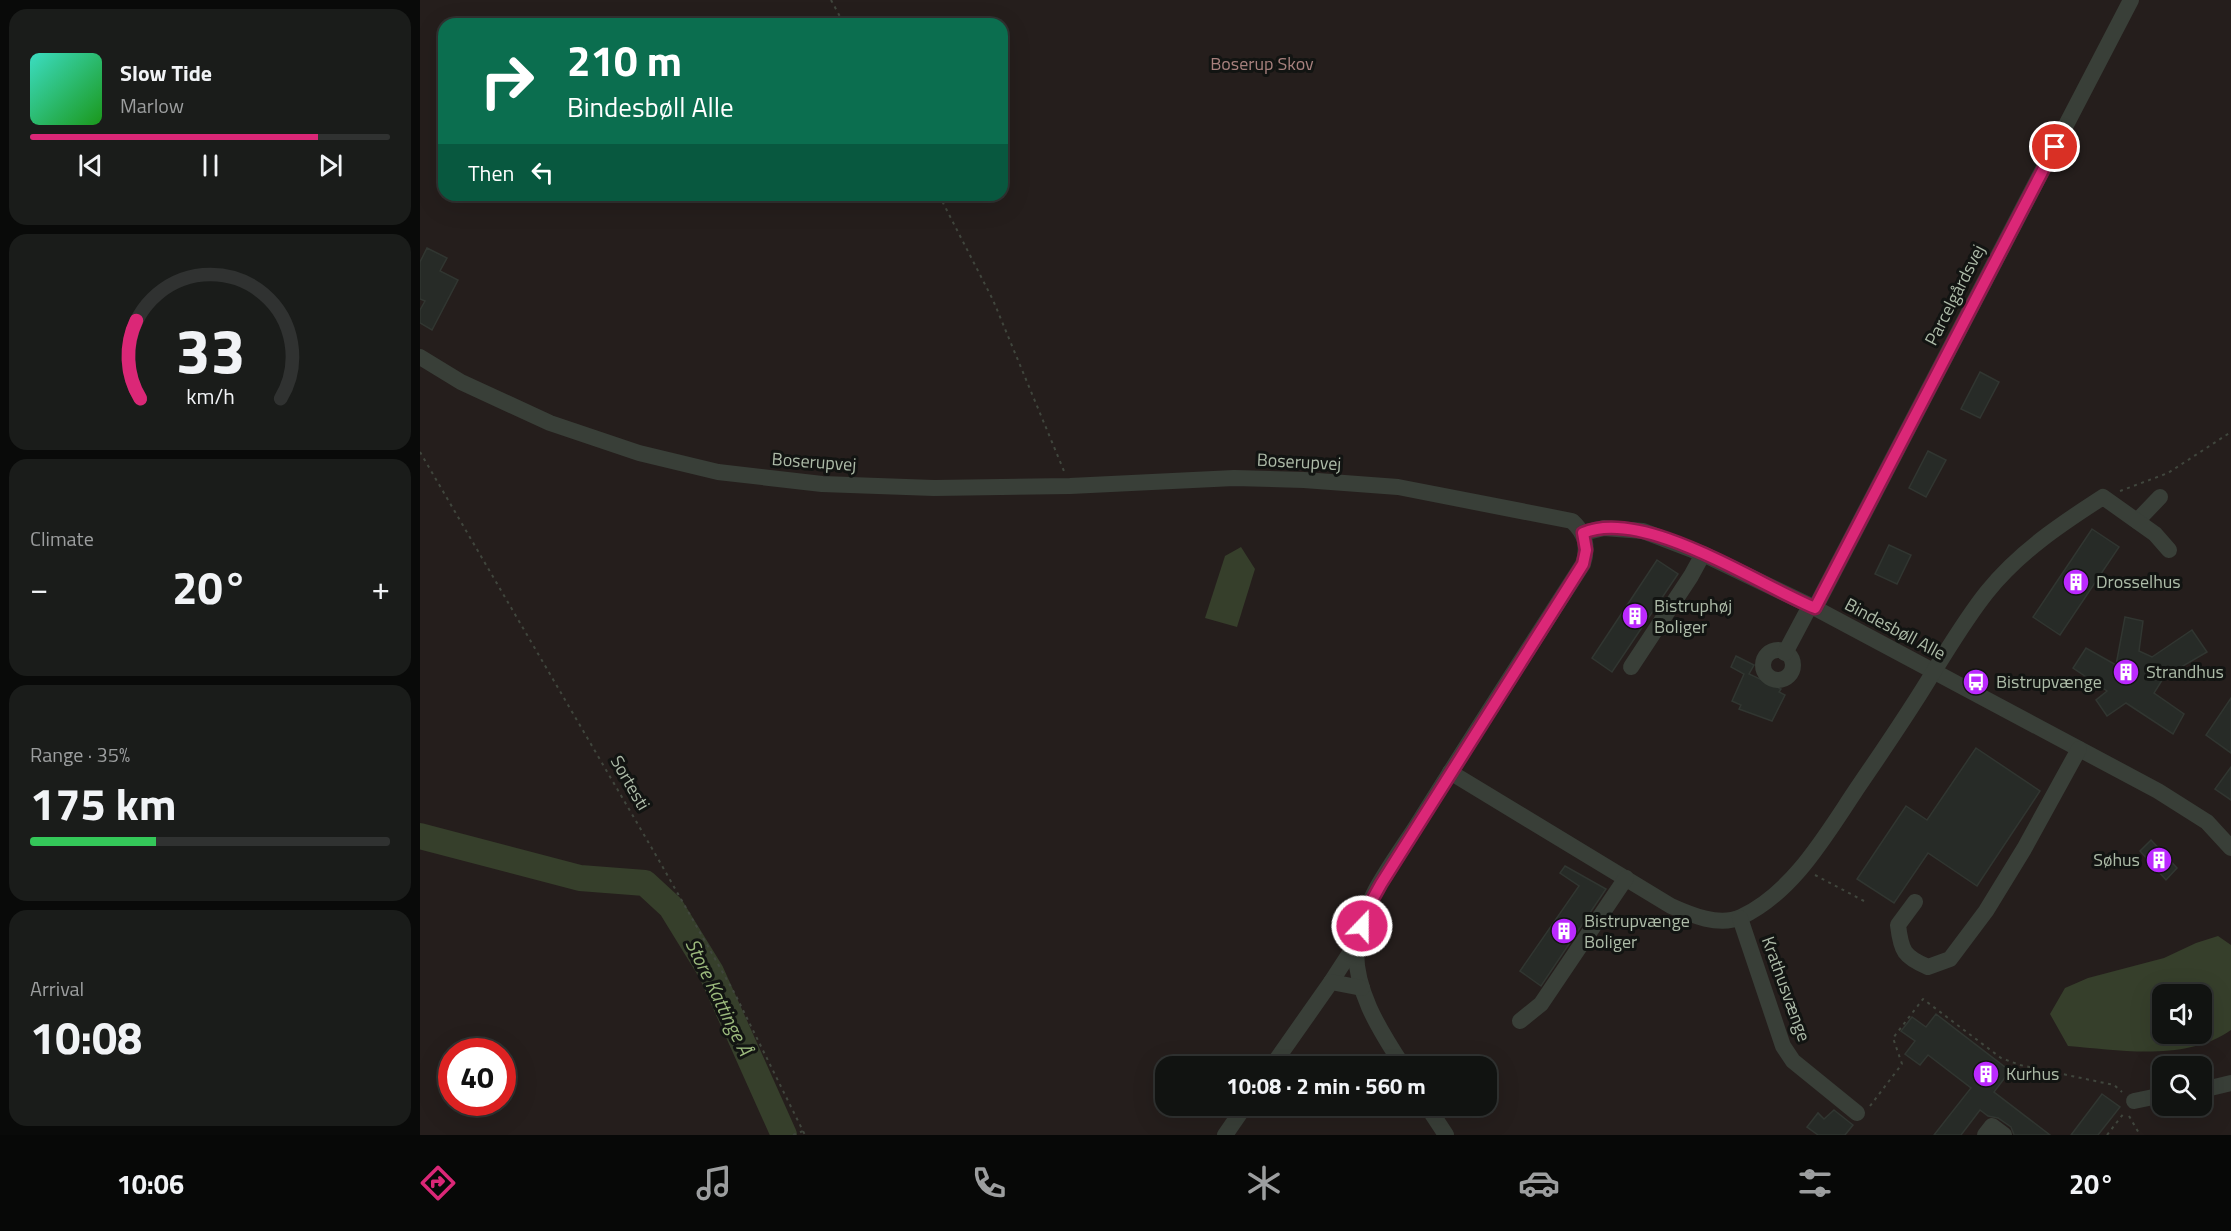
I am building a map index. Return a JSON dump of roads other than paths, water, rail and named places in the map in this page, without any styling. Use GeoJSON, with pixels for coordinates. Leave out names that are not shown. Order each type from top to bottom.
{"type":"FeatureCollection","features":[{"type":"Feature","properties":{"kind":"street","name":"Parcelgårdsvej"},"geometry":{"type":"LineString","coordinates":[[1785,652],[1812,607],[2131,0]]}},
{"type":"Feature","properties":{"kind":"street","name":"Boserupvej"},"geometry":{"type":"LineString","coordinates":[[420,357],[461,382],[550,423],[639,453],[718,472],[833,484],[934,488],[1070,486],[1234,478],[1304,480],[1398,488],[1567,518],[1583,533]]}},
{"type":"Feature","properties":{"kind":"street"},"geometry":{"type":"LineString","coordinates":[[1450,772],[1671,906],[1694,916],[1718,920],[1740,918],[1772,896],[1802,867],[1934,672],[1958,629],[1988,590],[2022,554],[2061,523],[2103,497],[2155,534],[2169,550]]}},
{"type":"Feature","properties":{"kind":"street"},"geometry":{"type":"LineString","coordinates":[[2137,521],[2160,497]]}},
{"type":"Feature","properties":{"kind":"street","name":"Bindesbøll Alle"},"geometry":{"type":"LineString","coordinates":[[1583,533],[1604,528],[1643,531],[1703,554],[1812,607],[2158,791],[2207,822],[2231,848]]}},
{"type":"Feature","properties":{"kind":"street"},"geometry":{"type":"LineString","coordinates":[[1279,1056],[1357,942],[1366,911],[1381,884],[1583,564],[1586,550],[1583,533]]}},
{"type":"Feature","properties":{"kind":"street"},"geometry":{"type":"LineString","coordinates":[[1632,667],[1703,554]]}},
{"type":"Feature","properties":{"kind":"street"},"geometry":{"type":"LineString","coordinates":[[1915,902],[1898,925],[1900,944],[1910,959],[1928,967],[1950,959],[1986,911],[2019,858],[2079,749]]}},
{"type":"Feature","properties":{"kind":"street"},"geometry":{"type":"LineString","coordinates":[[1520,1021],[1542,1004],[1626,878]]}},
{"type":"Feature","properties":{"kind":"street","name":"Krathusvænge"},"geometry":{"type":"LineString","coordinates":[[1740,918],[1783,1046],[1793,1061],[1857,1113]]}},
{"type":"Feature","properties":{"kind":"street"},"geometry":{"type":"LineString","coordinates":[[1357,942],[1362,988],[1380,1031],[1396,1056]]}},
{"type":"Feature","properties":{"kind":"street"},"geometry":{"type":"LineString","coordinates":[[1331,982],[1362,988]]}},
{"type":"Feature","properties":{"kind":"street"},"geometry":{"type":"LineString","coordinates":[[2212,1088],[2231,1083]]}},
{"type":"Feature","properties":{"kind":"street"},"geometry":{"type":"LineString","coordinates":[[2134,1101],[2152,1097]]}},
{"type":"Feature","properties":{"kind":"street"},"geometry":{"type":"LineString","coordinates":[[1225,1135],[1238,1116]]}},
{"type":"Feature","properties":{"kind":"street"},"geometry":{"type":"LineString","coordinates":[[1434,1116],[1446,1135]]}},
{"type":"Feature","properties":{"kind":"street"},"geometry":{"type":"LineString","coordinates":[[1985,1135],[1992,1126],[2004,1135]]}},
{"type":"Feature","properties":{"kind":"waterway","name":"Store Kattinge Å"},"geometry":{"type":"LineString","coordinates":[[420,836],[580,878],[645,883],[671,907],[711,972],[784,1135]]}},
{"type":"Feature","properties":{"kind":"place","name":"Drosselhus"},"geometry":{"type":"Point","coordinates":[2076,582]}},
{"type":"Feature","properties":{"kind":"place","name":"Bistruphøj Boliger"},"geometry":{"type":"Point","coordinates":[1635,616]}},
{"type":"Feature","properties":{"kind":"place","name":"Strandhus"},"geometry":{"type":"Point","coordinates":[2126,672]}},
{"type":"Feature","properties":{"kind":"place","name":"Bistrupvænge"},"geometry":{"type":"Point","coordinates":[1976,682]}},
{"type":"Feature","properties":{"kind":"place","name":"Søhus"},"geometry":{"type":"Point","coordinates":[2159,860]}},
{"type":"Feature","properties":{"kind":"place","name":"Bistrupvænge Boliger"},"geometry":{"type":"Point","coordinates":[1564,931]}},
{"type":"Feature","properties":{"kind":"place","name":"Kurhus"},"geometry":{"type":"Point","coordinates":[1986,1074]}},
{"type":"Feature","properties":{"kind":"park label","name":"Boserup Skov"},"geometry":{"type":"Point","coordinates":[1262,64]}}]}
